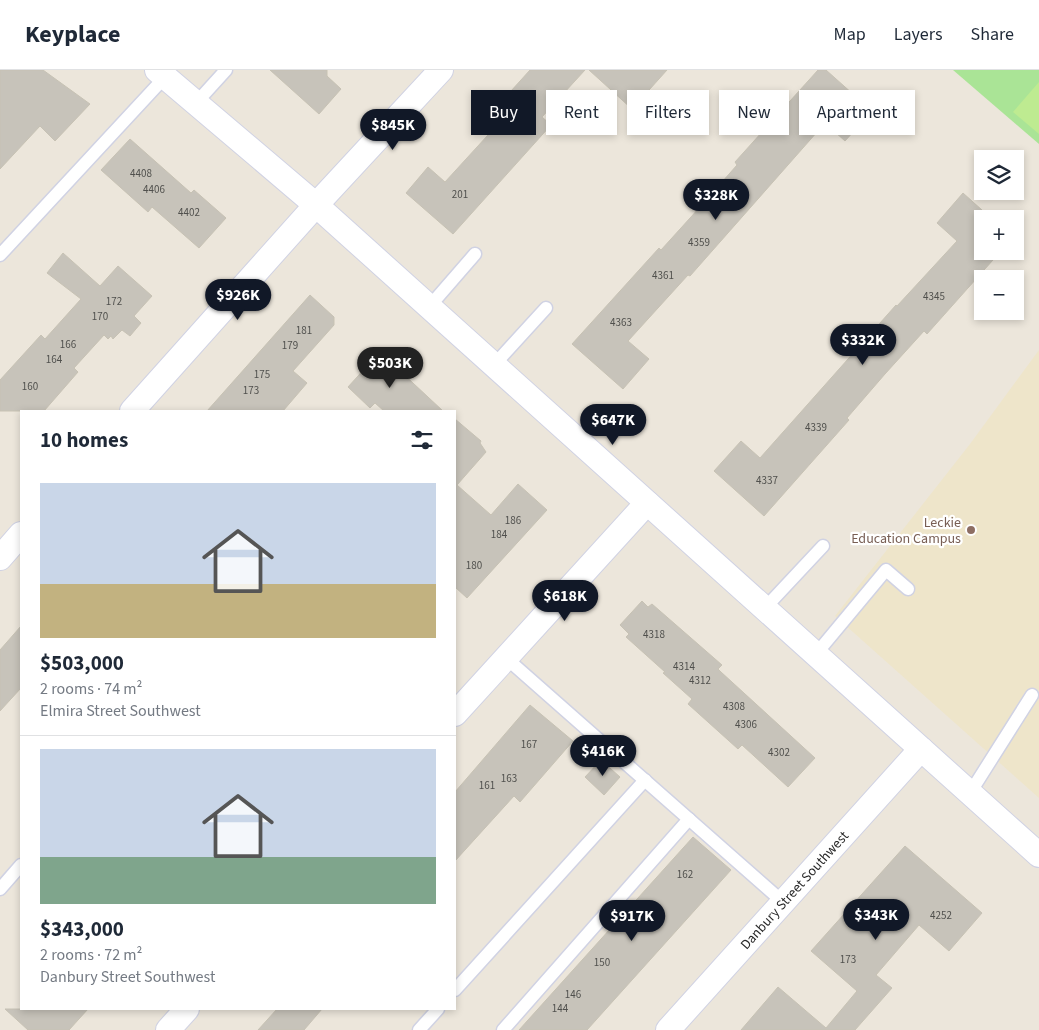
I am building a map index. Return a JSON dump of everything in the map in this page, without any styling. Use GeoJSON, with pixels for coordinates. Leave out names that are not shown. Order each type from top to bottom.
{"type":"FeatureCollection","features":[{"type":"Feature","properties":{"kind":"street"},"geometry":{"type":"LineString","coordinates":[[133,410],[316,205],[442,70]]}},
{"type":"Feature","properties":{"kind":"street"},"geometry":{"type":"LineString","coordinates":[[161,73],[316,205],[1039,855]]}},
{"type":"Feature","properties":{"kind":"street"},"geometry":{"type":"LineString","coordinates":[[456,713],[647,503]]}},
{"type":"Feature","properties":{"kind":"street"},"geometry":{"type":"LineString","coordinates":[[0,558],[20,535]]}},
{"type":"Feature","properties":{"kind":"street","name":"Danbury Street Southwest"},"geometry":{"type":"LineString","coordinates":[[668,1030],[921,749]]}},
{"type":"Feature","properties":{"kind":"street"},"geometry":{"type":"LineString","coordinates":[[168,1030],[186,1010]]}},
{"type":"Feature","properties":{"kind":"lane"},"geometry":{"type":"LineString","coordinates":[[196,103],[226,70]]}},
{"type":"Feature","properties":{"kind":"lane"},"geometry":{"type":"LineString","coordinates":[[0,255],[161,73]]}},
{"type":"Feature","properties":{"kind":"lane"},"geometry":{"type":"LineString","coordinates":[[429,307],[475,254]]}},
{"type":"Feature","properties":{"kind":"lane"},"geometry":{"type":"LineString","coordinates":[[494,365],[546,308]]}},
{"type":"Feature","properties":{"kind":"lane"},"geometry":{"type":"LineString","coordinates":[[765,608],[823,546]]}},
{"type":"Feature","properties":{"kind":"lane"},"geometry":{"type":"LineString","coordinates":[[816,654],[886,570],[908,590]]}},
{"type":"Feature","properties":{"kind":"lane"},"geometry":{"type":"LineString","coordinates":[[506,658],[784,902]]}},
{"type":"Feature","properties":{"kind":"lane"},"geometry":{"type":"LineString","coordinates":[[970,793],[1032,695]]}},
{"type":"Feature","properties":{"kind":"lane"},"geometry":{"type":"LineString","coordinates":[[456,989],[644,780]]}},
{"type":"Feature","properties":{"kind":"lane"},"geometry":{"type":"LineString","coordinates":[[503,1030],[689,819]]}},
{"type":"Feature","properties":{"kind":"lane"},"geometry":{"type":"LineString","coordinates":[[0,889],[20,866]]}},
{"type":"Feature","properties":{"kind":"lane"},"geometry":{"type":"LineString","coordinates":[[419,1030],[437,1010]]}},
{"type":"Feature","properties":{"kind":"shaded area","name":"Leckie Education Campus"},"geometry":{"type":"Polygon","coordinates":[[[1039,350],[1039,798],[835,616],[970,444],[1039,350]]]}},
{"type":"Feature","properties":{"kind":"green space"},"geometry":{"type":"Polygon","coordinates":[[[953,70],[1039,70],[1039,144],[953,70]]]}},
{"type":"Feature","properties":{"kind":"green space"},"geometry":{"type":"Polygon","coordinates":[[[1039,82],[1039,134],[1013,112],[1039,82]]]}},
{"type":"Feature","properties":{"kind":"building"},"geometry":{"type":"Polygon","coordinates":[[[0,70],[43,70],[90,104],[55,141],[40,126],[0,169],[0,70]]]}},
{"type":"Feature","properties":{"kind":"building"},"geometry":{"type":"Polygon","coordinates":[[[270,70],[327,70],[327,76],[341,89],[319,114],[270,70]]]}},
{"type":"Feature","properties":{"kind":"building"},"geometry":{"type":"Polygon","coordinates":[[[530,70],[585,70],[567,90],[546,90],[546,113],[542,117],[546,121],[546,131],[453,234],[406,193],[428,167],[445,182],[488,135],[536,135],[536,90],[512,90],[530,70]]]}},
{"type":"Feature","properties":{"kind":"building"},"geometry":{"type":"Polygon","coordinates":[[[589,70],[667,70],[649,90],[627,90],[627,104],[617,95],[617,90],[611,90],[589,70]]]}},
{"type":"Feature","properties":{"kind":"building"},"geometry":{"type":"Polygon","coordinates":[[[818,70],[826,70],[848,90],[800,90],[818,70]]]}},
{"type":"Feature","properties":{"kind":"building"},"geometry":{"type":"Polygon","coordinates":[[[799,91],[799,135],[814,135],[690,276],[688,275],[628,341],[649,359],[623,389],[572,344],[659,248],[661,250],[700,207],[737,165],[735,162],[759,135],[789,135],[789,102],[799,91]]]}},
{"type":"Feature","properties":{"kind":"building"},"geometry":{"type":"Polygon","coordinates":[[[838,135],[850,135],[845,141],[838,135]]]}},
{"type":"Feature","properties":{"kind":"building"},"geometry":{"type":"Polygon","coordinates":[[[130,139],[191,193],[194,190],[226,218],[199,248],[152,207],[148,212],[101,170],[130,139]]]}},
{"type":"Feature","properties":{"kind":"building"},"geometry":{"type":"Polygon","coordinates":[[[963,193],[982,210],[974,210],[974,260],[993,260],[984,270],[974,270],[974,281],[927,334],[924,331],[885,374],[847,418],[849,420],[764,516],[714,471],[741,441],[760,458],[896,305],[957,241],[937,223],[963,193]]]}},
{"type":"Feature","properties":{"kind":"building"},"geometry":{"type":"Polygon","coordinates":[[[63,253],[100,286],[118,266],[152,296],[134,316],[141,323],[130,336],[122,330],[113,339],[111,336],[108,339],[104,335],[74,368],[78,372],[45,410],[0,411],[0,380],[41,335],[45,339],[81,299],[47,273],[63,253]]]}},
{"type":"Feature","properties":{"kind":"building"},"geometry":{"type":"Polygon","coordinates":[[[310,295],[334,317],[334,325],[293,371],[307,383],[284,410],[208,410],[310,295]]]}},
{"type":"Feature","properties":{"kind":"building"},"geometry":{"type":"Polygon","coordinates":[[[377,355],[381,358],[384,356],[442,410],[383,410],[375,403],[370,408],[348,387],[377,355]]]}},
{"type":"Feature","properties":{"kind":"building"},"geometry":{"type":"Polygon","coordinates":[[[456,420],[481,441],[480,443],[486,452],[457,485],[491,515],[518,484],[547,510],[467,598],[456,588],[456,420]]]}},
{"type":"Feature","properties":{"kind":"building"},"geometry":{"type":"Polygon","coordinates":[[[642,601],[648,607],[652,604],[722,665],[718,669],[721,672],[815,758],[788,787],[742,745],[738,749],[688,704],[692,699],[626,637],[629,634],[620,625],[642,601]]]}},
{"type":"Feature","properties":{"kind":"building"},"geometry":{"type":"Polygon","coordinates":[[[20,627],[20,689],[0,711],[0,650],[20,627]]]}},
{"type":"Feature","properties":{"kind":"building"},"geometry":{"type":"Polygon","coordinates":[[[530,705],[573,741],[520,802],[514,796],[456,860],[456,791],[530,705]]]}},
{"type":"Feature","properties":{"kind":"building"},"geometry":{"type":"Polygon","coordinates":[[[601,760],[620,777],[604,795],[585,777],[601,760]]]}},
{"type":"Feature","properties":{"kind":"building"},"geometry":{"type":"Polygon","coordinates":[[[693,837],[731,870],[587,1030],[519,1030],[693,837]]]}},
{"type":"Feature","properties":{"kind":"building"},"geometry":{"type":"Polygon","coordinates":[[[905,846],[982,913],[949,951],[919,925],[876,975],[892,988],[855,1030],[741,1030],[778,987],[826,1028],[857,991],[811,951],[905,846]]]}},
{"type":"Feature","properties":{"kind":"building"},"geometry":{"type":"Polygon","coordinates":[[[5,1009],[87,1010],[69,1030],[28,1030],[5,1009]]]}},
{"type":"Feature","properties":{"kind":"building"},"geometry":{"type":"Polygon","coordinates":[[[276,1010],[321,1010],[304,1030],[258,1030],[276,1010]]]}},
{"type":"Feature","properties":{"kind":"place","name":"Leckie Education Campus"},"geometry":{"type":"Point","coordinates":[971,530]}}]}
